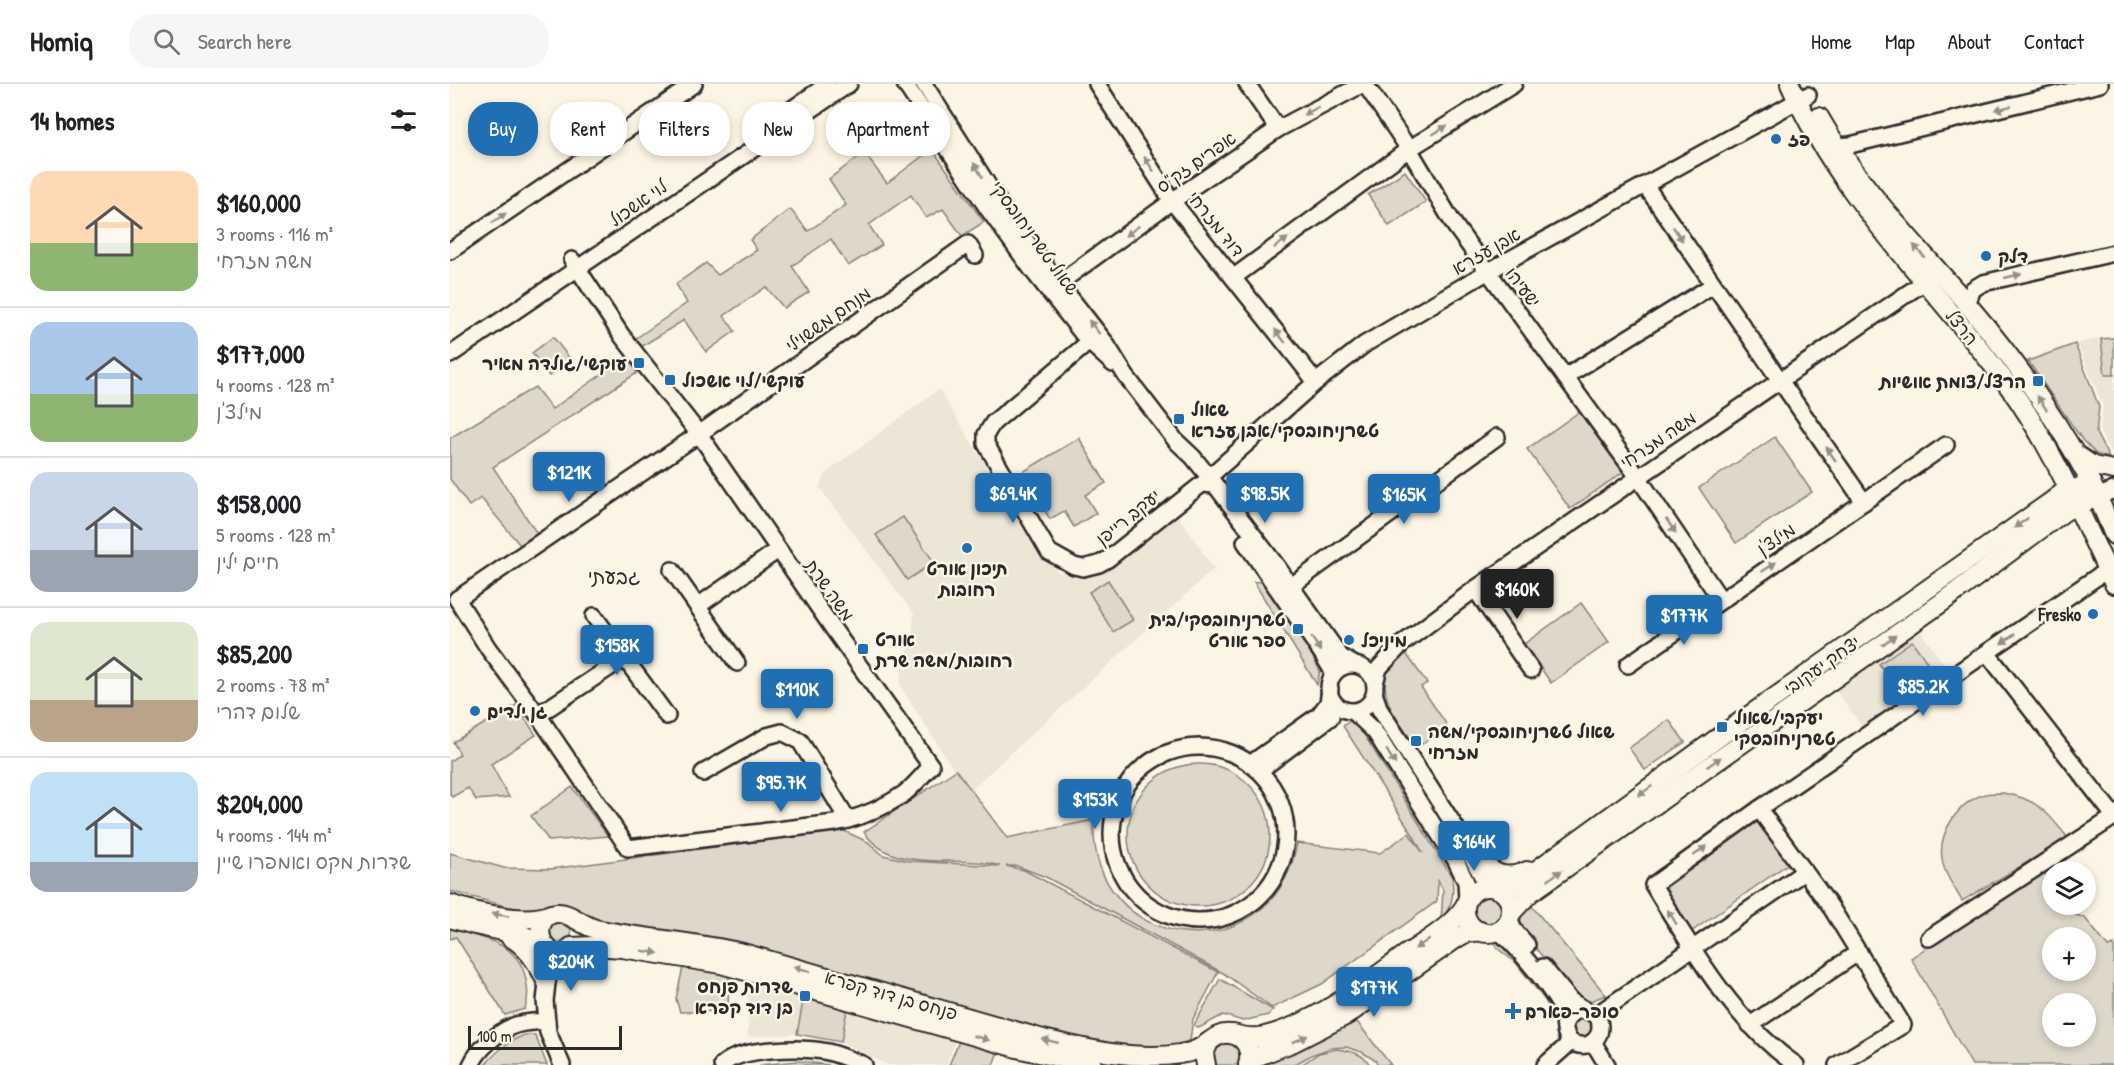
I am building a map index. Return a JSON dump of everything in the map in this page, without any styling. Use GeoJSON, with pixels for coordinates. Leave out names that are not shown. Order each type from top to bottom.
{"type":"FeatureCollection","features":[{"type":"Feature","properties":{"kind":"main road","name":"הרצל"},"geometry":{"type":"LineString","coordinates":[[1790,84],[1802,93],[1836,146],[1879,203],[2037,430],[2074,498],[2111,577]]}},
{"type":"Feature","properties":{"kind":"main road","name":"הרצל"},"geometry":{"type":"LineString","coordinates":[[1802,93],[1823,149],[1894,246],[1967,304],[2031,387],[2101,490],[2114,535]]}},
{"type":"Feature","properties":{"kind":"main road"},"geometry":{"type":"LineString","coordinates":[[2073,452],[2093,466],[2114,472]]}},
{"type":"Feature","properties":{"kind":"main road","name":"יצחק יעקובי"},"geometry":{"type":"LineString","coordinates":[[1495,888],[1510,888],[1516,885],[2052,501],[2074,498],[2101,490]]}},
{"type":"Feature","properties":{"kind":"main road","name":"יצחק יעקובי"},"geometry":{"type":"LineString","coordinates":[[1499,923],[1530,893],[2033,537],[2065,511],[2074,498]]}},
{"type":"Feature","properties":{"kind":"main road"},"geometry":{"type":"LineString","coordinates":[[2033,537],[2066,523],[2087,526]]}},
{"type":"Feature","properties":{"kind":"main road"},"geometry":{"type":"LineString","coordinates":[[1471,854],[1493,872],[1505,876],[1518,875],[1547,861]]}},
{"type":"Feature","properties":{"kind":"main road"},"geometry":{"type":"LineString","coordinates":[[1233,1034],[1255,1038],[1286,1029],[1355,990],[1442,929],[1461,913],[1470,895],[1481,888],[1495,888],[1506,896],[1511,907],[1499,923],[1457,938],[1347,1015],[1303,1038],[1258,1056],[1248,1065]]}},
{"type":"Feature","properties":{"kind":"main road"},"geometry":{"type":"LineString","coordinates":[[1466,903],[1467,918],[1470,924],[1499,923]]}},
{"type":"Feature","properties":{"kind":"main road"},"geometry":{"type":"LineString","coordinates":[[450,904],[527,919],[542,918],[550,914],[566,914],[573,918],[578,929],[578,936],[557,948],[542,942],[539,929],[550,914]]}},
{"type":"Feature","properties":{"kind":"main road","name":"פנחס בן דוד קפרא"},"geometry":{"type":"LineString","coordinates":[[450,918],[525,936],[557,948],[594,946],[622,948],[721,964],[1017,1048],[1092,1065]]}},
{"type":"Feature","properties":{"kind":"main road","name":"פנחס בן דוד קפרא"},"geometry":{"type":"LineString","coordinates":[[573,918],[595,929],[696,943],[765,958],[1043,1039],[1084,1048],[1125,1054],[1163,1055],[1193,1051],[1220,1035],[1233,1034]]}},
{"type":"Feature","properties":{"kind":"main road"},"geometry":{"type":"LineString","coordinates":[[495,930],[524,947],[538,963],[546,981]]}},
{"type":"Feature","properties":{"kind":"main road"},"geometry":{"type":"LineString","coordinates":[[1233,1034],[1246,1044],[1249,1051],[1248,1065]]}},
{"type":"Feature","properties":{"kind":"main road"},"geometry":{"type":"LineString","coordinates":[[1206,1065],[1204,1054],[1209,1042]]}},
{"type":"Feature","properties":{"kind":"street"},"geometry":{"type":"LineString","coordinates":[[450,251],[694,84]]}},
{"type":"Feature","properties":{"kind":"street","name":"לוי אשכול"},"geometry":{"type":"LineString","coordinates":[[450,355],[828,84]]}},
{"type":"Feature","properties":{"kind":"street","name":"לוי אשכול"},"geometry":{"type":"LineString","coordinates":[[450,343],[575,265],[849,84]]}},
{"type":"Feature","properties":{"kind":"street","name":"שאול טשרניחובסקי"},"geometry":{"type":"LineString","coordinates":[[905,84],[999,225],[1089,342],[1126,376]]}},
{"type":"Feature","properties":{"kind":"street","name":"שאול טשרניחובסקי"},"geometry":{"type":"LineString","coordinates":[[924,84],[1007,216],[1105,342],[1126,376],[1176,441],[1184,459],[1209,482],[1291,586],[1341,657],[1355,665]]}},
{"type":"Feature","properties":{"kind":"street","name":"דוד מזרחי"},"geometry":{"type":"LineString","coordinates":[[1097,84],[1172,201],[1316,382]]}},
{"type":"Feature","properties":{"kind":"street"},"geometry":{"type":"LineString","coordinates":[[1247,84],[1278,129]]}},
{"type":"Feature","properties":{"kind":"street","name":"אפרים זק\"ס"},"geometry":{"type":"LineString","coordinates":[[1058,284],[1172,201],[1278,129],[1364,84]]}},
{"type":"Feature","properties":{"kind":"street","name":"ישעיהו"},"geometry":{"type":"LineString","coordinates":[[1364,84],[1409,149],[1429,186],[1487,272],[1638,477],[1721,600]]}},
{"type":"Feature","properties":{"kind":"street"},"geometry":{"type":"LineString","coordinates":[[1234,277],[1409,149],[1514,84]]}},
{"type":"Feature","properties":{"kind":"street"},"geometry":{"type":"LineString","coordinates":[[1836,146],[2100,84]]}},
{"type":"Feature","properties":{"kind":"street","name":"אבן עזרא"},"geometry":{"type":"LineString","coordinates":[[1209,482],[1316,382],[1365,344],[1802,93]]}},
{"type":"Feature","properties":{"kind":"street"},"geometry":{"type":"LineString","coordinates":[[1645,185],[1864,502]]}},
{"type":"Feature","properties":{"kind":"street","name":"מנחם מששוילי"},"geometry":{"type":"LineString","coordinates":[[699,434],[968,244],[975,255]]}},
{"type":"Feature","properties":{"kind":"street"},"geometry":{"type":"LineString","coordinates":[[1967,304],[1973,289],[1983,283],[2114,253]]}},
{"type":"Feature","properties":{"kind":"street","name":"משה שרת"},"geometry":{"type":"LineString","coordinates":[[575,265],[626,342],[699,434],[931,766],[906,792],[886,804],[848,820]]}},
{"type":"Feature","properties":{"kind":"street","name":"משה מזרחי"},"geometry":{"type":"LineString","coordinates":[[1355,665],[1368,663],[1402,644],[1475,589],[1931,277]]}},
{"type":"Feature","properties":{"kind":"street"},"geometry":{"type":"LineString","coordinates":[[1565,377],[1713,285]]}},
{"type":"Feature","properties":{"kind":"street","name":"יעקב רייפן"},"geometry":{"type":"LineString","coordinates":[[1089,342],[993,423],[986,434],[986,444],[1049,552],[1074,566],[1083,568],[1099,564],[1209,482]]}},
{"type":"Feature","properties":{"kind":"street"},"geometry":{"type":"LineString","coordinates":[[699,434],[453,598],[538,715],[628,848],[848,820],[800,741],[783,732],[767,736],[703,773]]}},
{"type":"Feature","properties":{"kind":"street"},"geometry":{"type":"LineString","coordinates":[[1291,586],[1497,437]]}},
{"type":"Feature","properties":{"kind":"street","name":"מילצ'ן"},"geometry":{"type":"LineString","coordinates":[[1629,665],[1946,445]]}},
{"type":"Feature","properties":{"kind":"street"},"geometry":{"type":"LineString","coordinates":[[2101,490],[2114,472]]}},
{"type":"Feature","properties":{"kind":"street","name":"שאול טשרניחובסקי"},"geometry":{"type":"LineString","coordinates":[[1209,482],[1325,658],[1332,670],[1331,683]]}},
{"type":"Feature","properties":{"kind":"street"},"geometry":{"type":"LineString","coordinates":[[698,606],[778,550]]}},
{"type":"Feature","properties":{"kind":"street"},"geometry":{"type":"LineString","coordinates":[[672,570],[737,663]]}},
{"type":"Feature","properties":{"kind":"street"},"geometry":{"type":"LineString","coordinates":[[1796,1065],[1768,1044],[1750,1025],[1692,948],[1653,885],[1759,809],[1987,653],[2111,577]]}},
{"type":"Feature","properties":{"kind":"street"},"geometry":{"type":"LineString","coordinates":[[1475,589],[1531,670]]}},
{"type":"Feature","properties":{"kind":"street"},"geometry":{"type":"LineString","coordinates":[[594,616],[667,716]]}},
{"type":"Feature","properties":{"kind":"street","name":"משה מזרחי"},"geometry":{"type":"LineString","coordinates":[[1375,689],[1378,668],[1402,644]]}},
{"type":"Feature","properties":{"kind":"street"},"geometry":{"type":"LineString","coordinates":[[1929,938],[2114,816],[1987,653]]}},
{"type":"Feature","properties":{"kind":"street"},"geometry":{"type":"LineString","coordinates":[[538,715],[624,658]]}},
{"type":"Feature","properties":{"kind":"street"},"geometry":{"type":"LineString","coordinates":[[1254,767],[1318,715],[1328,703],[1331,683],[1338,669],[1355,665],[1369,672],[1380,710],[1471,854],[1482,876],[1495,888]]}},
{"type":"Feature","properties":{"kind":"street"},"geometry":{"type":"LineString","coordinates":[[1331,683],[1333,701],[1337,706],[1352,712],[1375,732],[1456,861],[1466,882],[1466,903]]}},
{"type":"Feature","properties":{"kind":"street"},"geometry":{"type":"LineString","coordinates":[[1254,767],[1334,715],[1367,707],[1375,689]]}},
{"type":"Feature","properties":{"kind":"street"},"geometry":{"type":"LineString","coordinates":[[1193,747],[1219,750],[1254,767],[1272,787],[1286,821],[1284,855],[1270,886],[1245,909],[1213,921],[1179,920],[1163,914],[1142,901],[1125,882],[1117,867],[1112,850],[1111,834],[1118,801],[1136,773],[1149,762],[1178,750],[1193,747]]}},
{"type":"Feature","properties":{"kind":"street"},"geometry":{"type":"LineString","coordinates":[[1759,809],[1832,909],[1903,1025],[1837,1065]]}},
{"type":"Feature","properties":{"kind":"street"},"geometry":{"type":"LineString","coordinates":[[1565,1023],[1572,1012],[1590,1012],[1692,948],[1804,872]]}},
{"type":"Feature","properties":{"kind":"street"},"geometry":{"type":"LineString","coordinates":[[1499,923],[1514,930],[1570,1001],[1590,1012],[1601,1026],[1593,1042],[1581,1046],[1571,1042],[1565,1034],[1565,1023],[1557,1002],[1499,923]]}},
{"type":"Feature","properties":{"kind":"street"},"geometry":{"type":"LineString","coordinates":[[557,948],[550,957],[544,1001],[550,1040],[562,1065]]}},
{"type":"Feature","properties":{"kind":"street"},"geometry":{"type":"LineString","coordinates":[[547,1019],[553,1004],[559,961],[557,948]]}},
{"type":"Feature","properties":{"kind":"street"},"geometry":{"type":"LineString","coordinates":[[1750,1025],[1858,952]]}},
{"type":"Feature","properties":{"kind":"street"},"geometry":{"type":"LineString","coordinates":[[471,1065],[483,1049],[502,1032],[515,1025],[547,1019]]}},
{"type":"Feature","properties":{"kind":"street"},"geometry":{"type":"LineString","coordinates":[[1545,1065],[1571,1042]]}},
{"type":"Feature","properties":{"kind":"street"},"geometry":{"type":"LineString","coordinates":[[1593,1042],[1608,1065]]}},
{"type":"Feature","properties":{"kind":"street"},"geometry":{"type":"LineString","coordinates":[[722,1065],[729,1059],[747,1053],[806,1050],[826,1052],[864,1065]]}},
{"type":"Feature","properties":{"kind":"shaded area"},"geometry":{"type":"Polygon","coordinates":[[[860,156],[866,156],[887,183],[923,156],[937,156],[984,222],[962,236],[943,209],[926,218],[911,195],[869,225],[882,245],[848,266],[831,239],[792,266],[809,292],[784,308],[766,287],[724,316],[735,331],[706,352],[684,320],[639,348],[632,341],[687,303],[676,284],[706,263],[718,275],[757,250],[750,240],[790,209],[808,231],[846,205],[829,179],[860,156]]]}},
{"type":"Feature","properties":{"kind":"shaded area"},"geometry":{"type":"Polygon","coordinates":[[[1405,171],[1426,202],[1389,226],[1368,195],[1405,171]]]}},
{"type":"Feature","properties":{"kind":"shaded area"},"geometry":{"type":"Polygon","coordinates":[[[2114,336],[2114,454],[2110,452],[2100,432],[2103,406],[2077,343],[2114,336]]]}},
{"type":"Feature","properties":{"kind":"shaded area"},"geometry":{"type":"Polygon","coordinates":[[[553,337],[571,360],[549,376],[532,353],[553,337]]]}},
{"type":"Feature","properties":{"kind":"shaded area"},"geometry":{"type":"Polygon","coordinates":[[[2114,338],[2114,375],[2105,375],[2101,339],[2114,338]]]}},
{"type":"Feature","properties":{"kind":"shaded area"},"geometry":{"type":"Polygon","coordinates":[[[2075,344],[2099,407],[2096,433],[2109,458],[2096,454],[2083,441],[2028,361],[2075,344]]]}},
{"type":"Feature","properties":{"kind":"shaded area"},"geometry":{"type":"Polygon","coordinates":[[[628,356],[637,373],[493,467],[538,535],[520,545],[481,498],[469,506],[450,479],[450,438],[535,387],[552,409],[628,356]]]}},
{"type":"Feature","properties":{"kind":"shaded area"},"geometry":{"type":"Polygon","coordinates":[[[939,389],[1041,555],[1059,572],[1076,578],[1177,514],[1214,569],[968,792],[899,684],[913,629],[914,614],[819,487],[827,472],[939,389]]]}},
{"type":"Feature","properties":{"kind":"shaded area"},"geometry":{"type":"Polygon","coordinates":[[[1579,412],[1623,472],[1570,509],[1527,449],[1579,412]]]}},
{"type":"Feature","properties":{"kind":"shaded area"},"geometry":{"type":"Polygon","coordinates":[[[1775,437],[1812,492],[1736,543],[1699,488],[1775,437]]]}},
{"type":"Feature","properties":{"kind":"shaded area"},"geometry":{"type":"Polygon","coordinates":[[[1079,438],[1106,483],[1085,495],[1096,513],[1074,527],[1064,511],[1050,519],[1021,473],[1079,438]]]}},
{"type":"Feature","properties":{"kind":"shaded area"},"geometry":{"type":"Polygon","coordinates":[[[903,517],[934,562],[907,580],[876,535],[903,517]]]}},
{"type":"Feature","properties":{"kind":"shaded area"},"geometry":{"type":"Polygon","coordinates":[[[1108,580],[1133,620],[1113,632],[1089,592],[1108,580]]]}},
{"type":"Feature","properties":{"kind":"shaded area"},"geometry":{"type":"Polygon","coordinates":[[[1268,580],[1282,598],[1320,671],[1317,685],[1254,582],[1268,580]]]}},
{"type":"Feature","properties":{"kind":"shaded area"},"geometry":{"type":"Polygon","coordinates":[[[1581,603],[1609,642],[1551,683],[1524,644],[1581,603]]]}},
{"type":"Feature","properties":{"kind":"shaded area"},"geometry":{"type":"Polygon","coordinates":[[[1918,628],[1946,667],[1862,727],[1834,688],[1918,628]]]}},
{"type":"Feature","properties":{"kind":"shaded area"},"geometry":{"type":"Polygon","coordinates":[[[1912,641],[1927,662],[1894,685],[1879,664],[1912,641]]]}},
{"type":"Feature","properties":{"kind":"shaded area"},"geometry":{"type":"Polygon","coordinates":[[[1404,651],[1427,683],[1421,687],[1447,725],[1417,748],[1391,709],[1385,688],[1389,664],[1404,651]]]}},
{"type":"Feature","properties":{"kind":"shaded area"},"geometry":{"type":"Polygon","coordinates":[[[516,705],[536,735],[491,764],[509,797],[476,800],[468,788],[452,797],[450,794],[450,761],[460,754],[453,742],[516,705]]]}},
{"type":"Feature","properties":{"kind":"shaded area"},"geometry":{"type":"Polygon","coordinates":[[[1354,718],[1452,877],[1451,901],[1441,922],[1443,890],[1438,881],[1437,901],[1322,984],[1272,1008],[1223,973],[1046,877],[1017,866],[1006,866],[1024,870],[1218,972],[1193,1019],[1190,1040],[1164,1051],[1127,1048],[1041,1032],[902,989],[712,937],[596,921],[553,906],[521,910],[450,891],[450,853],[504,868],[551,869],[842,830],[868,842],[883,855],[909,861],[1000,866],[965,861],[909,859],[877,846],[864,832],[956,770],[1007,838],[1094,820],[1100,865],[1119,899],[1149,922],[1184,932],[1220,930],[1254,914],[1281,886],[1297,843],[1380,853],[1409,833],[1423,853],[1343,726],[1354,718]]]}},
{"type":"Feature","properties":{"kind":"shaded area"},"geometry":{"type":"Polygon","coordinates":[[[1669,720],[1685,742],[1645,770],[1629,748],[1669,720]]]}},
{"type":"Feature","properties":{"kind":"shaded area"},"geometry":{"type":"Polygon","coordinates":[[[1199,764],[1226,770],[1249,785],[1264,808],[1270,835],[1264,862],[1249,885],[1226,900],[1199,906],[1172,900],[1149,885],[1134,862],[1128,835],[1134,808],[1149,785],[1172,770],[1199,764]]]}},
{"type":"Feature","properties":{"kind":"shaded area"},"geometry":{"type":"Polygon","coordinates":[[[572,787],[608,836],[549,841],[531,816],[572,787]]]}},
{"type":"Feature","properties":{"kind":"shaded area"},"geometry":{"type":"Polygon","coordinates":[[[2003,793],[2025,799],[2041,808],[2068,838],[1962,901],[1943,865],[1943,839],[1952,820],[1966,804],[1985,794],[2003,793]]]}},
{"type":"Feature","properties":{"kind":"shaded area"},"geometry":{"type":"Polygon","coordinates":[[[1757,818],[1789,863],[1691,932],[1659,887],[1757,818]]]}},
{"type":"Feature","properties":{"kind":"shaded area"},"geometry":{"type":"Polygon","coordinates":[[[2042,871],[2042,915],[2076,915],[2085,918],[2092,927],[2042,927],[2042,981],[2096,981],[2096,932],[2108,947],[2114,945],[2114,1065],[1972,1065],[1911,958],[2042,871]]]}},
{"type":"Feature","properties":{"kind":"shaded area"},"geometry":{"type":"Polygon","coordinates":[[[1487,891],[1500,896],[1505,909],[1500,922],[1487,927],[1474,922],[1469,909],[1474,896],[1487,891]]]}},
{"type":"Feature","properties":{"kind":"shaded area"},"geometry":{"type":"Polygon","coordinates":[[[1530,904],[1606,995],[1590,1001],[1581,1001],[1573,994],[1529,940],[1521,926],[1521,914],[1530,904]]]}},
{"type":"Feature","properties":{"kind":"shaded area"},"geometry":{"type":"Polygon","coordinates":[[[558,920],[571,929],[569,940],[562,944],[550,941],[548,926],[558,920]]]}},
{"type":"Feature","properties":{"kind":"shaded area"},"geometry":{"type":"Polygon","coordinates":[[[450,929],[485,938],[506,948],[514,955],[521,965],[526,980],[528,996],[525,1009],[505,1015],[456,937],[450,939],[450,929]]]}},
{"type":"Feature","properties":{"kind":"shaded area"},"geometry":{"type":"Polygon","coordinates":[[[1501,940],[1552,998],[1557,1015],[1556,1020],[1544,999],[1516,963],[1497,948],[1494,941],[1501,940]]]}},
{"type":"Feature","properties":{"kind":"shaded area"},"geometry":{"type":"Polygon","coordinates":[[[683,967],[729,975],[728,1011],[680,1012],[676,999],[683,967]]]}},
{"type":"Feature","properties":{"kind":"shaded area"},"geometry":{"type":"Polygon","coordinates":[[[747,975],[805,991],[797,1034],[748,1037],[747,975]]]}},
{"type":"Feature","properties":{"kind":"shaded area"},"geometry":{"type":"Polygon","coordinates":[[[1220,979],[1273,1010],[1268,1015],[1243,1021],[1223,1015],[1199,1028],[1194,1025],[1220,979]]]}},
{"type":"Feature","properties":{"kind":"shaded area"},"geometry":{"type":"Polygon","coordinates":[[[805,991],[848,1005],[841,1042],[797,1034],[805,991]]]}},
{"type":"Feature","properties":{"kind":"shaded area"},"geometry":{"type":"Polygon","coordinates":[[[848,1005],[957,1037],[946,1065],[888,1065],[841,1042],[848,1005]]]}},
{"type":"Feature","properties":{"kind":"shaded area"},"geometry":{"type":"Polygon","coordinates":[[[1593,1017],[1595,1036],[1576,1041],[1568,1023],[1571,1018],[1593,1017]]]}},
{"type":"Feature","properties":{"kind":"shaded area"},"geometry":{"type":"Polygon","coordinates":[[[1357,1022],[1391,1065],[1377,1065],[1376,1061],[1362,1052],[1346,1047],[1331,1048],[1311,1055],[1294,1065],[1261,1065],[1347,1023],[1357,1022]]]}},
{"type":"Feature","properties":{"kind":"shaded area"},"geometry":{"type":"Polygon","coordinates":[[[525,1035],[535,1035],[547,1065],[485,1065],[503,1047],[525,1035]]]}},
{"type":"Feature","properties":{"kind":"shaded area"},"geometry":{"type":"Polygon","coordinates":[[[960,1039],[999,1049],[993,1065],[949,1065],[960,1039]]]}},
{"type":"Feature","properties":{"kind":"shaded area"},"geometry":{"type":"Polygon","coordinates":[[[1229,1040],[1242,1050],[1241,1065],[1213,1065],[1212,1050],[1229,1040]]]}},
{"type":"Feature","properties":{"kind":"shaded area"},"geometry":{"type":"Polygon","coordinates":[[[1337,1049],[1360,1055],[1370,1065],[1301,1065],[1319,1053],[1337,1049]]]}},
{"type":"Feature","properties":{"kind":"shaded area"},"geometry":{"type":"Polygon","coordinates":[[[798,1061],[829,1065],[759,1065],[798,1061]]]}},
{"type":"Feature","properties":{"kind":"place","name":"פז"},"geometry":{"type":"Point","coordinates":[1776,139]}},
{"type":"Feature","properties":{"kind":"place","name":"דלק"},"geometry":{"type":"Point","coordinates":[1986,256]}},
{"type":"Feature","properties":{"kind":"place","name":"עוקשי/גולדה מאיר"},"geometry":{"type":"Point","coordinates":[639,363]}},
{"type":"Feature","properties":{"kind":"place","name":"עוקשי/לוי אשכול"},"geometry":{"type":"Point","coordinates":[670,380]}},
{"type":"Feature","properties":{"kind":"place","name":"הרצל/צומת אושיות"},"geometry":{"type":"Point","coordinates":[2038,381]}},
{"type":"Feature","properties":{"kind":"place","name":"שאול טשרניחובסקי/אבן עזרא"},"geometry":{"type":"Point","coordinates":[1179,419]}},
{"type":"Feature","properties":{"kind":"place","name":"תיכון אורט רחובות"},"geometry":{"type":"Point","coordinates":[967,548]}},
{"type":"Feature","properties":{"kind":"place","name":"Fresko"},"geometry":{"type":"Point","coordinates":[2093,614]}},
{"type":"Feature","properties":{"kind":"place","name":"טשרניחובסקי/בית ספר אורט"},"geometry":{"type":"Point","coordinates":[1298,629]}},
{"type":"Feature","properties":{"kind":"place","name":"מיניכל"},"geometry":{"type":"Point","coordinates":[1349,640]}},
{"type":"Feature","properties":{"kind":"place","name":"אורט רחובות/משה שרת"},"geometry":{"type":"Point","coordinates":[863,649]}},
{"type":"Feature","properties":{"kind":"place","name":"גן ילדים"},"geometry":{"type":"Point","coordinates":[475,711]}},
{"type":"Feature","properties":{"kind":"place","name":"יעקבי/שאול טשרניחובסקי"},"geometry":{"type":"Point","coordinates":[1722,727]}},
{"type":"Feature","properties":{"kind":"place","name":"שאול טשרניחובסקי/משה מזרחי"},"geometry":{"type":"Point","coordinates":[1416,741]}},
{"type":"Feature","properties":{"kind":"place","name":"שדרות פנחס בן דוד קפרא"},"geometry":{"type":"Point","coordinates":[805,996]}},
{"type":"Feature","properties":{"kind":"place","name":"סופר-פארם"},"geometry":{"type":"Point","coordinates":[1513,1011]}},
{"type":"Feature","properties":{"kind":"district","name":"גבעתי"},"geometry":{"type":"Point","coordinates":[614,576]}}]}
